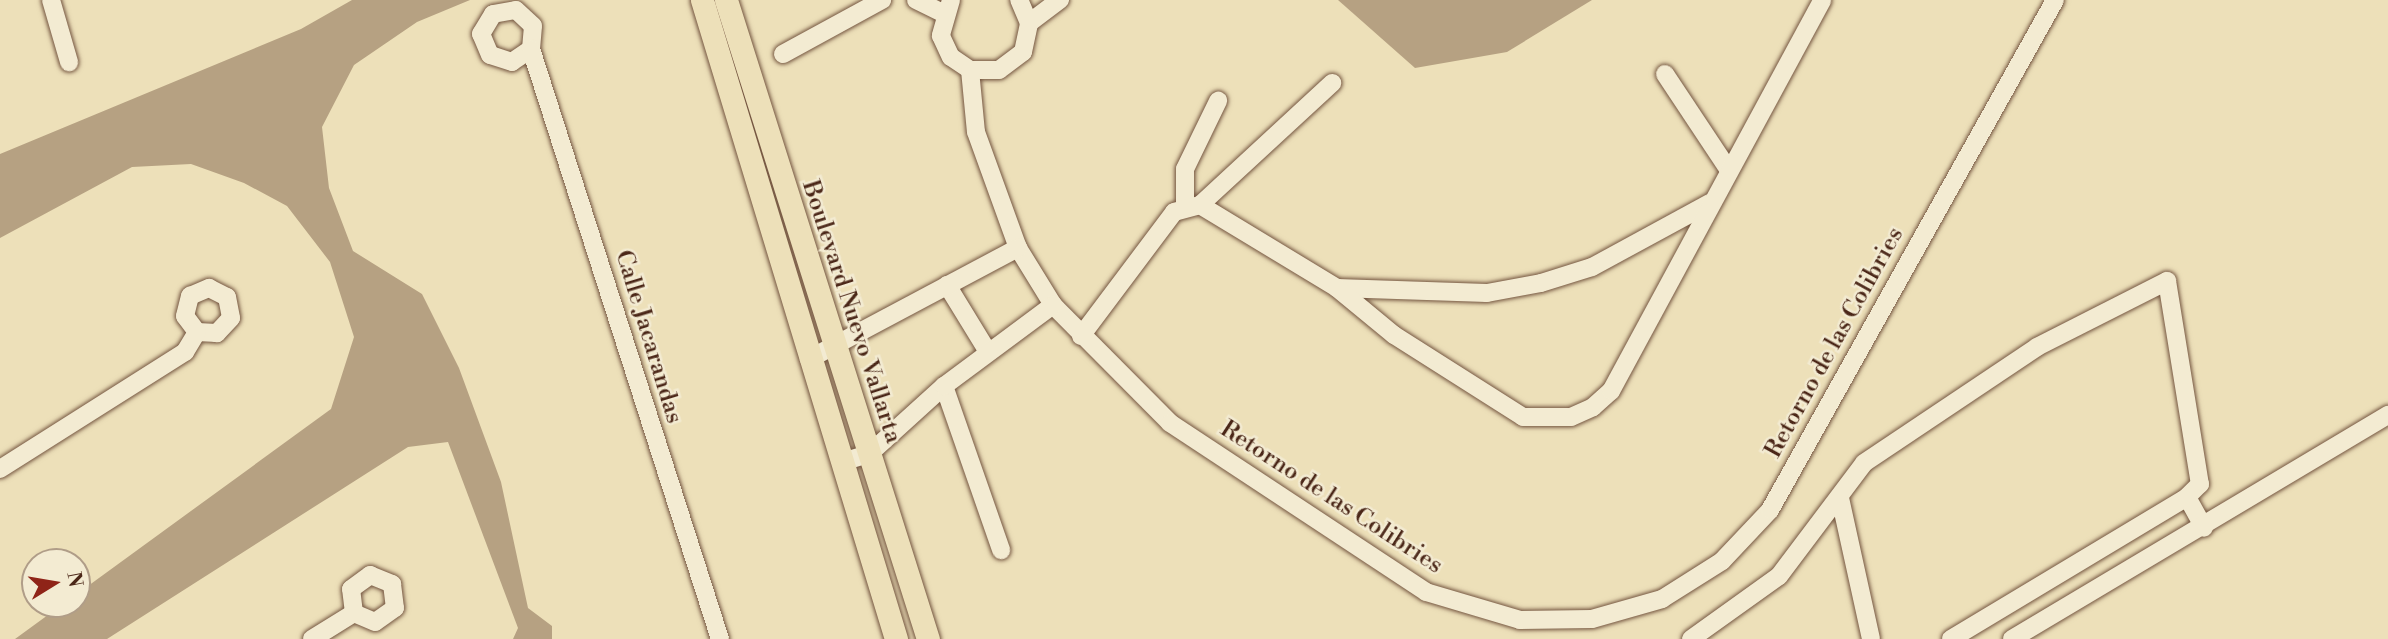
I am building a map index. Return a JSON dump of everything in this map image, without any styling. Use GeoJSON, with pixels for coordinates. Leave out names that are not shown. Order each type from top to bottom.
{"type":"FeatureCollection","features":[{"type":"Feature","properties":{"kind":"main road","name":"Boulevard Nuevo Vallarta"},"geometry":{"type":"LineString","coordinates":[[702,0],[896,639]]}},
{"type":"Feature","properties":{"kind":"main road","name":"Boulevard Nuevo Vallarta"},"geometry":{"type":"LineString","coordinates":[[726,0],[834,350],[928,639]]}},
{"type":"Feature","properties":{"kind":"street"},"geometry":{"type":"LineString","coordinates":[[51,0],[69,62]]}},
{"type":"Feature","properties":{"kind":"street"},"geometry":{"type":"LineString","coordinates":[[783,54],[882,0]]}},
{"type":"Feature","properties":{"kind":"street"},"geometry":{"type":"LineString","coordinates":[[916,0],[947,6],[946,47],[970,70],[999,70],[1023,52],[1029,23],[1019,0]]}},
{"type":"Feature","properties":{"kind":"street"},"geometry":{"type":"LineString","coordinates":[[1029,23],[1060,0]]}},
{"type":"Feature","properties":{"kind":"street"},"geometry":{"type":"LineString","coordinates":[[1218,101],[1185,169],[1192,205],[1337,288],[1394,335],[1523,417],[1571,417],[1611,391],[1728,169],[1822,0]]}},
{"type":"Feature","properties":{"kind":"street","name":"Retorno de las Colibries"},"geometry":{"type":"LineString","coordinates":[[970,70],[976,132],[1018,248],[1054,305],[1081,336],[1170,423],[1426,592],[1520,620],[1592,619],[1662,599],[1722,561],[1770,510],[2055,0]]}},
{"type":"Feature","properties":{"kind":"street","name":"Calle Jacarandas"},"geometry":{"type":"LineString","coordinates":[[531,50],[720,639]]}},
{"type":"Feature","properties":{"kind":"street"},"geometry":{"type":"LineString","coordinates":[[1665,75],[1728,169]]}},
{"type":"Feature","properties":{"kind":"street"},"geometry":{"type":"LineString","coordinates":[[1081,336],[1192,205],[1332,83]]}},
{"type":"Feature","properties":{"kind":"street"},"geometry":{"type":"LineString","coordinates":[[1337,288],[1487,293],[1541,283],[1592,267],[1710,203]]}},
{"type":"Feature","properties":{"kind":"street"},"geometry":{"type":"LineString","coordinates":[[809,359],[834,350],[1018,248]]}},
{"type":"Feature","properties":{"kind":"street"},"geometry":{"type":"LineString","coordinates":[[1690,639],[1769,587],[1840,498],[1864,463],[2037,347],[2167,281],[2200,484],[2187,497],[1951,639]]}},
{"type":"Feature","properties":{"kind":"street"},"geometry":{"type":"LineString","coordinates":[[947,285],[988,352]]}},
{"type":"Feature","properties":{"kind":"street"},"geometry":{"type":"LineString","coordinates":[[842,462],[869,453],[944,386],[1054,305]]}},
{"type":"Feature","properties":{"kind":"street"},"geometry":{"type":"LineString","coordinates":[[0,469],[185,352],[197,332]]}},
{"type":"Feature","properties":{"kind":"street"},"geometry":{"type":"LineString","coordinates":[[944,386],[1001,550]]}},
{"type":"Feature","properties":{"kind":"street"},"geometry":{"type":"LineString","coordinates":[[2012,639],[2204,528],[2388,415]]}},
{"type":"Feature","properties":{"kind":"street"},"geometry":{"type":"LineString","coordinates":[[2187,497],[2204,528]]}},
{"type":"Feature","properties":{"kind":"street"},"geometry":{"type":"LineString","coordinates":[[1840,498],[1871,639]]}},
{"type":"Feature","properties":{"kind":"street"},"geometry":{"type":"LineString","coordinates":[[312,639],[354,613]]}},
{"type":"Feature","properties":{"kind":"shaded area"},"geometry":{"type":"Polygon","coordinates":[[[352,0],[470,0],[417,22],[354,65],[322,127],[329,188],[353,251],[422,294],[459,368],[501,482],[528,608],[552,626],[552,639],[513,639],[518,628],[448,442],[408,447],[107,639],[15,639],[44,618],[91,618],[91,584],[331,409],[354,337],[330,262],[287,206],[244,183],[191,164],[132,167],[0,238],[0,154],[301,29],[352,0]]]}},
{"type":"Feature","properties":{"kind":"shaded area"},"geometry":{"type":"Polygon","coordinates":[[[1338,0],[1592,0],[1507,52],[1415,68],[1338,0]]]}}]}
